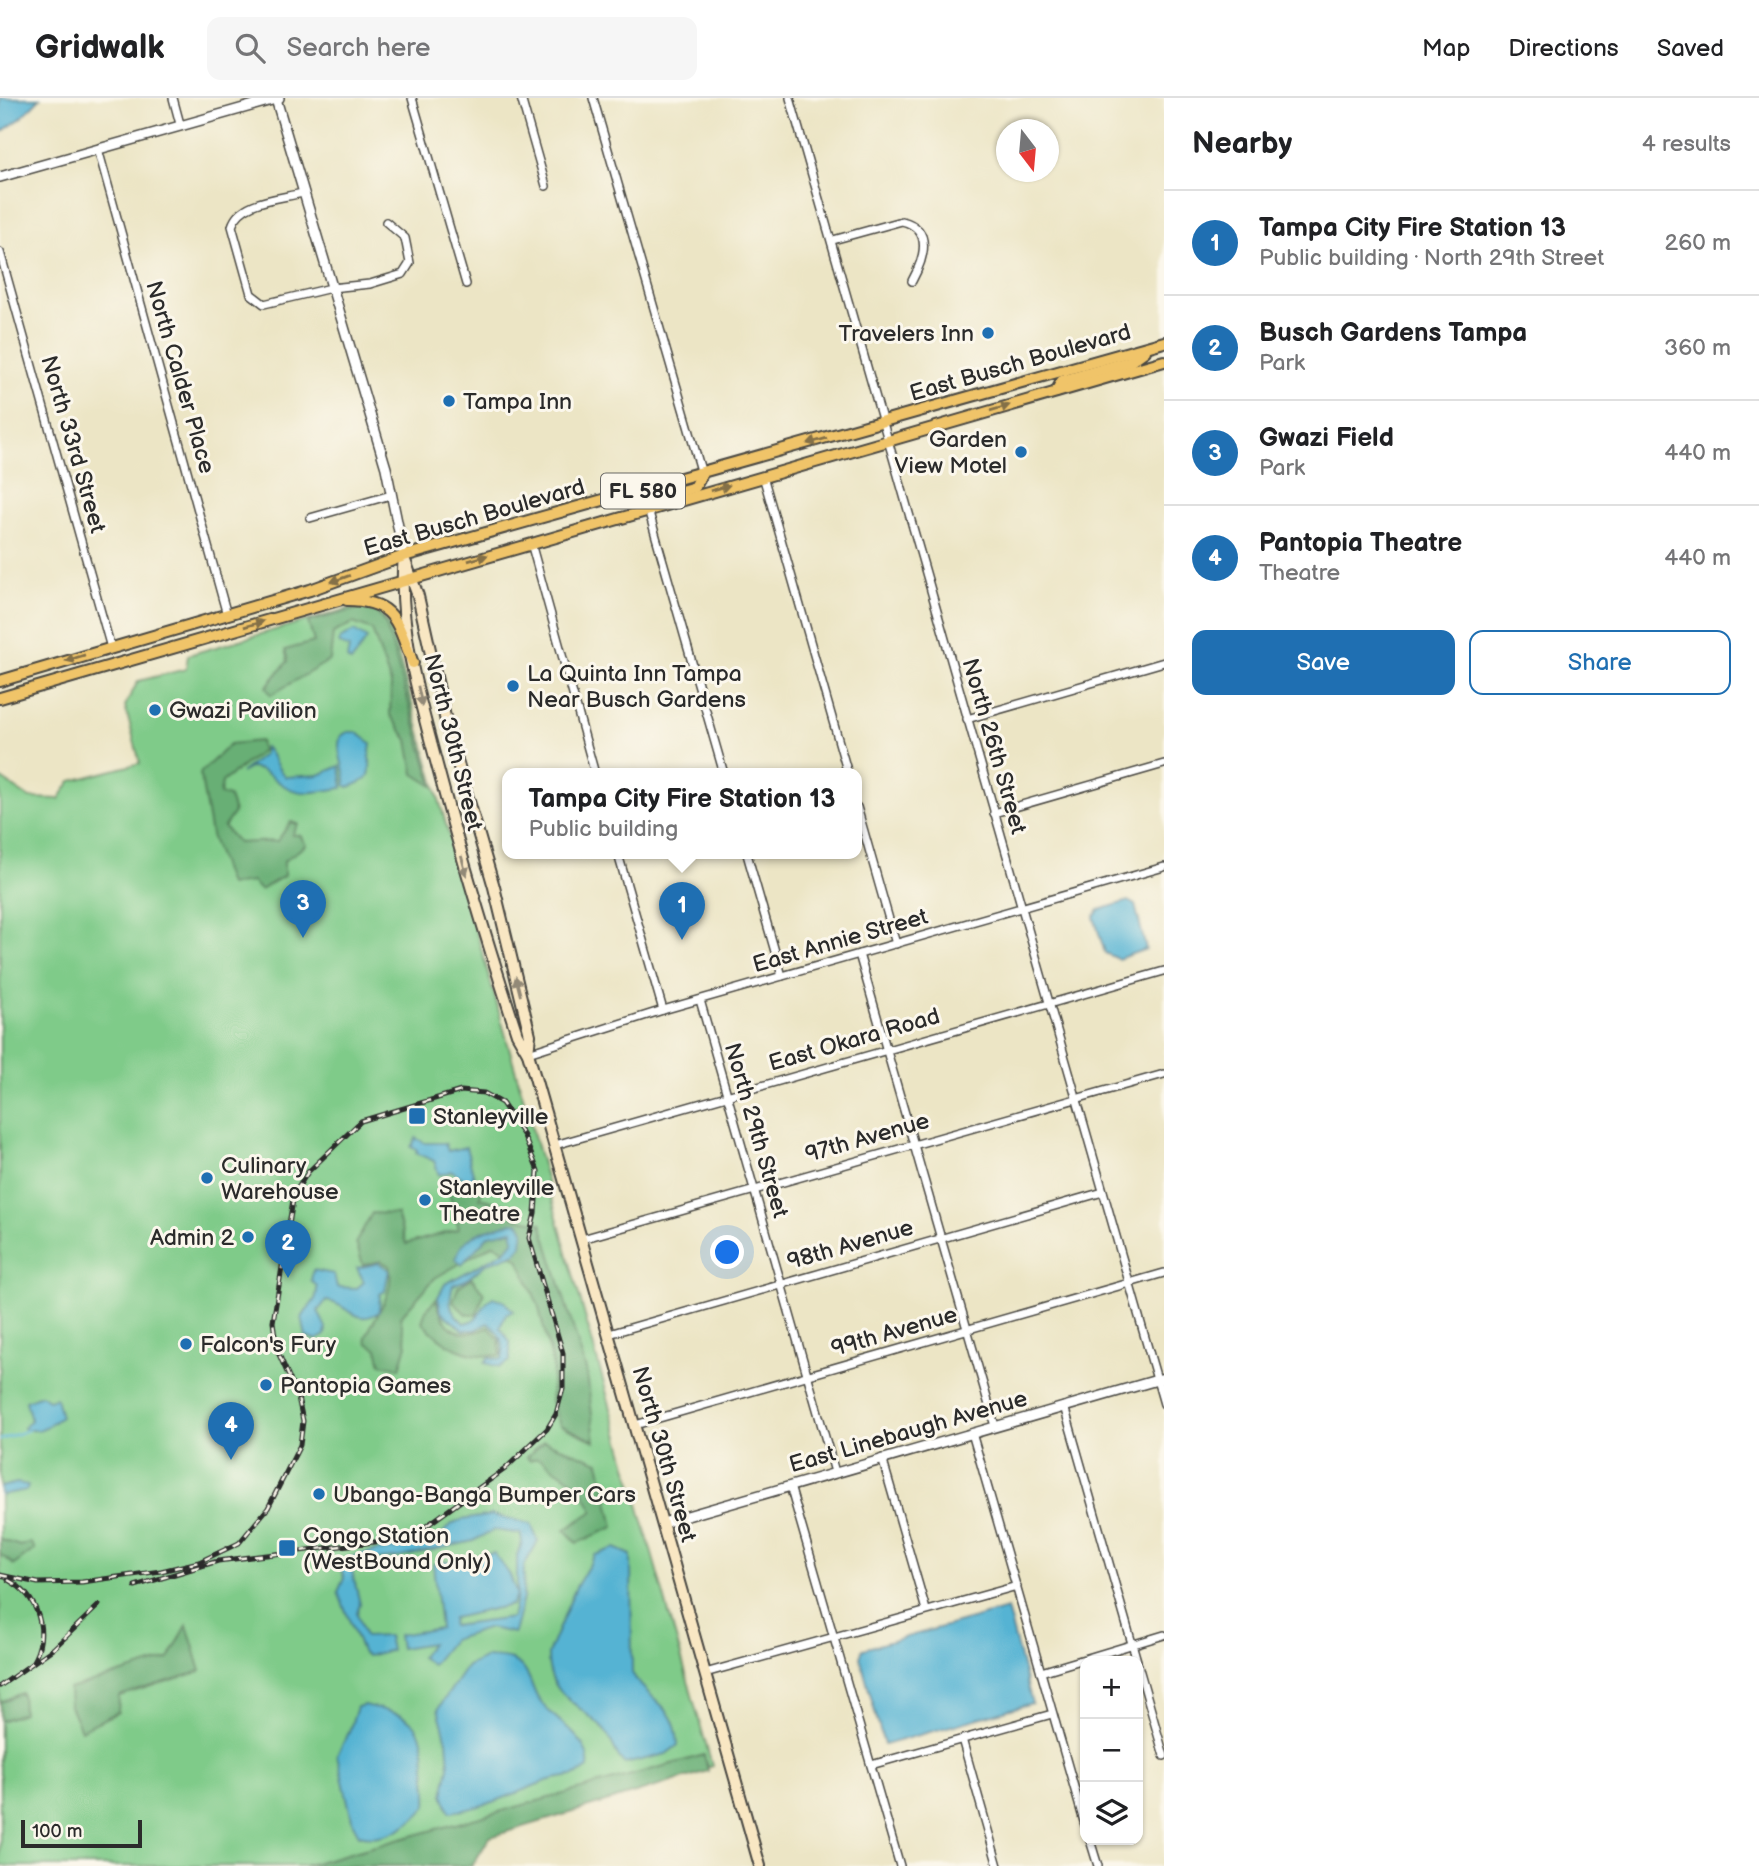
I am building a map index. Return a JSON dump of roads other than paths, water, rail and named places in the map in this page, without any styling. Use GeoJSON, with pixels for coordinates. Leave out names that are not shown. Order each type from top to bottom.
{"type":"FeatureCollection","features":[{"type":"Feature","properties":{"kind":"main road","name":"East Busch Boulevard"},"geometry":{"type":"LineString","coordinates":[[0,681],[310,590],[404,556],[1158,344]]}},
{"type":"Feature","properties":{"kind":"main road"},"geometry":{"type":"LineString","coordinates":[[1056,392],[1062,381],[1131,361],[1158,344]]}},
{"type":"Feature","properties":{"kind":"main road","name":"East Busch Boulevard"},"geometry":{"type":"LineString","coordinates":[[0,698],[531,542],[1164,361]]}},
{"type":"Feature","properties":{"kind":"main road"},"geometry":{"type":"LineString","coordinates":[[648,509],[651,500],[695,487],[702,474]]}},
{"type":"Feature","properties":{"kind":"main road","name":"North 30th Street"},"geometry":{"type":"LineString","coordinates":[[404,556],[407,579],[500,914],[530,1035],[528,1053]]}},
{"type":"Feature","properties":{"kind":"main road","name":"North 30th Street"},"geometry":{"type":"LineString","coordinates":[[407,579],[401,599],[412,663],[471,894],[517,1034],[528,1053],[760,1866]]}},
{"type":"Feature","properties":{"kind":"main road"},"geometry":{"type":"LineString","coordinates":[[337,600],[373,600],[380,604],[392,615],[412,663]]}},
{"type":"Feature","properties":{"kind":"main road"},"geometry":{"type":"LineString","coordinates":[[146,655],[220,627],[227,615]]}},
{"type":"Feature","properties":{"kind":"street"},"geometry":{"type":"LineString","coordinates":[[173,98],[180,124]]}},
{"type":"Feature","properties":{"kind":"street"},"geometry":{"type":"LineString","coordinates":[[0,177],[277,98]]}},
{"type":"Feature","properties":{"kind":"street","name":"North 30th Street"},"geometry":{"type":"LineString","coordinates":[[277,98],[302,193],[386,468],[404,556]]}},
{"type":"Feature","properties":{"kind":"street"},"geometry":{"type":"LineString","coordinates":[[412,98],[466,284]]}},
{"type":"Feature","properties":{"kind":"street"},"geometry":{"type":"LineString","coordinates":[[521,98],[546,186]]}},
{"type":"Feature","properties":{"kind":"street"},"geometry":{"type":"LineString","coordinates":[[593,98],[702,474]]}},
{"type":"Feature","properties":{"kind":"street","name":"North 26th Street"},"geometry":{"type":"LineString","coordinates":[[790,98],[833,240],[887,441],[1075,1100],[1161,1379],[1164,1404]]}},
{"type":"Feature","properties":{"kind":"street","name":"North Calder Place"},"geometry":{"type":"LineString","coordinates":[[98,149],[227,615]]}},
{"type":"Feature","properties":{"kind":"street"},"geometry":{"type":"LineString","coordinates":[[302,193],[244,208],[238,213],[232,226],[251,293],[264,304],[331,288],[370,284],[403,274],[410,263],[405,238],[386,222]]}},
{"type":"Feature","properties":{"kind":"street"},"geometry":{"type":"LineString","coordinates":[[833,240],[902,221],[913,224],[921,232],[926,251],[912,281]]}},
{"type":"Feature","properties":{"kind":"street","name":"North 33rd Street"},"geometry":{"type":"LineString","coordinates":[[0,252],[111,648]]}},
{"type":"Feature","properties":{"kind":"street"},"geometry":{"type":"LineString","coordinates":[[764,476],[846,768]]}},
{"type":"Feature","properties":{"kind":"street"},"geometry":{"type":"LineString","coordinates":[[310,518],[391,495]]}},
{"type":"Feature","properties":{"kind":"street"},"geometry":{"type":"LineString","coordinates":[[648,509],[722,768]]}},
{"type":"Feature","properties":{"kind":"street"},"geometry":{"type":"LineString","coordinates":[[531,542],[594,768]]}},
{"type":"Feature","properties":{"kind":"street"},"geometry":{"type":"LineString","coordinates":[[967,719],[1164,662]]}},
{"type":"Feature","properties":{"kind":"street"},"geometry":{"type":"LineString","coordinates":[[994,813],[1164,764]]}},
{"type":"Feature","properties":{"kind":"street"},"geometry":{"type":"LineString","coordinates":[[862,825],[896,944]]}},
{"type":"Feature","properties":{"kind":"street"},"geometry":{"type":"LineString","coordinates":[[619,859],[663,1010]]}},
{"type":"Feature","properties":{"kind":"street"},"geometry":{"type":"LineString","coordinates":[[748,859],[782,976]]}},
{"type":"Feature","properties":{"kind":"street","name":"East Annie Street"},"geometry":{"type":"LineString","coordinates":[[528,1053],[663,1010],[1164,867]]}},
{"type":"Feature","properties":{"kind":"street"},"geometry":{"type":"LineString","coordinates":[[859,954],[995,1426]]}},
{"type":"Feature","properties":{"kind":"street","name":"East Okara Road"},"geometry":{"type":"LineString","coordinates":[[555,1145],[1164,971]]}},
{"type":"Feature","properties":{"kind":"street","name":"North 29th Street"},"geometry":{"type":"LineString","coordinates":[[700,1000],[835,1472]]}},
{"type":"Feature","properties":{"kind":"street","name":"97th Avenue"},"geometry":{"type":"LineString","coordinates":[[582,1239],[1164,1074]]}},
{"type":"Feature","properties":{"kind":"street","name":"98th Avenue"},"geometry":{"type":"LineString","coordinates":[[609,1334],[1102,1192]]}},
{"type":"Feature","properties":{"kind":"street","name":"99th Avenue"},"geometry":{"type":"LineString","coordinates":[[635,1425],[1164,1273]]}},
{"type":"Feature","properties":{"kind":"street","name":"East Linebaugh Avenue"},"geometry":{"type":"LineString","coordinates":[[663,1523],[1161,1379]]}},
{"type":"Feature","properties":{"kind":"street"},"geometry":{"type":"LineString","coordinates":[[1064,1406],[1135,1656]]}},
{"type":"Feature","properties":{"kind":"street"},"geometry":{"type":"LineString","coordinates":[[972,1433],[1080,1808]]}},
{"type":"Feature","properties":{"kind":"street"},"geometry":{"type":"LineString","coordinates":[[882,1458],[926,1611]]}},
{"type":"Feature","properties":{"kind":"street"},"geometry":{"type":"LineString","coordinates":[[790,1486],[900,1866]]}},
{"type":"Feature","properties":{"kind":"street"},"geometry":{"type":"LineString","coordinates":[[705,1673],[1017,1586]]}},
{"type":"Feature","properties":{"kind":"street"},"geometry":{"type":"LineString","coordinates":[[1041,1672],[1164,1635]]}},
{"type":"Feature","properties":{"kind":"street"},"geometry":{"type":"LineString","coordinates":[[1143,1684],[1164,1756]]}},
{"type":"Feature","properties":{"kind":"street"},"geometry":{"type":"LineString","coordinates":[[871,1765],[1052,1714]]}},
{"type":"Feature","properties":{"kind":"street"},"geometry":{"type":"LineString","coordinates":[[962,1739],[998,1866]]}},
{"type":"Feature","properties":{"kind":"street"},"geometry":{"type":"LineString","coordinates":[[1092,1845],[1098,1866]]}},
{"type":"Feature","properties":{"kind":"water"},"geometry":{"type":"Polygon","coordinates":[[[0,98],[40,98],[20,119],[0,133],[0,98]]]}},
{"type":"Feature","properties":{"kind":"water"},"geometry":{"type":"Polygon","coordinates":[[[354,631],[367,639],[351,662],[347,659],[349,648],[339,644],[340,639],[354,631]]]}},
{"type":"Feature","properties":{"kind":"water"},"geometry":{"type":"Polygon","coordinates":[[[356,732],[371,743],[368,776],[358,784],[348,787],[345,785],[339,746],[342,735],[356,732]]]}},
{"type":"Feature","properties":{"kind":"water"},"geometry":{"type":"Polygon","coordinates":[[[265,747],[286,777],[319,775],[340,766],[343,788],[297,791],[260,770],[250,768],[241,773],[264,754],[265,747]]]}},
{"type":"Feature","properties":{"kind":"water"},"geometry":{"type":"Polygon","coordinates":[[[1128,901],[1135,905],[1146,949],[1118,959],[1105,953],[1094,917],[1099,910],[1128,901]]]}},
{"type":"Feature","properties":{"kind":"water"},"geometry":{"type":"Polygon","coordinates":[[[416,1138],[425,1143],[445,1143],[448,1151],[466,1147],[474,1177],[466,1180],[452,1171],[439,1175],[434,1161],[416,1153],[417,1150],[411,1147],[416,1138]]]}},
{"type":"Feature","properties":{"kind":"water"},"geometry":{"type":"Polygon","coordinates":[[[514,1222],[520,1223],[524,1230],[522,1245],[516,1253],[486,1264],[466,1280],[453,1285],[450,1297],[455,1314],[464,1323],[475,1319],[493,1297],[504,1301],[513,1311],[507,1313],[500,1327],[510,1342],[510,1361],[500,1367],[485,1363],[488,1358],[502,1359],[501,1339],[495,1330],[488,1323],[475,1330],[463,1330],[441,1312],[438,1297],[445,1284],[505,1251],[513,1241],[513,1230],[489,1235],[462,1264],[455,1259],[464,1243],[479,1233],[514,1222]]]}},
{"type":"Feature","properties":{"kind":"water"},"geometry":{"type":"Polygon","coordinates":[[[379,1263],[389,1270],[385,1291],[380,1294],[379,1312],[371,1316],[357,1316],[333,1302],[326,1301],[318,1311],[326,1328],[325,1335],[316,1340],[306,1337],[302,1318],[315,1300],[317,1292],[317,1286],[311,1281],[313,1270],[334,1274],[337,1287],[357,1288],[364,1282],[357,1268],[379,1263]]]}},
{"type":"Feature","properties":{"kind":"water"},"geometry":{"type":"Polygon","coordinates":[[[41,1395],[48,1400],[56,1398],[61,1417],[39,1430],[23,1428],[31,1421],[26,1401],[41,1395]]]}},
{"type":"Feature","properties":{"kind":"water"},"geometry":{"type":"Polygon","coordinates":[[[17,1483],[28,1485],[27,1490],[0,1495],[0,1487],[17,1483]]]}},
{"type":"Feature","properties":{"kind":"water"},"geometry":{"type":"Polygon","coordinates":[[[492,1515],[531,1524],[538,1541],[524,1566],[523,1598],[514,1633],[489,1628],[452,1640],[432,1665],[421,1657],[431,1643],[400,1648],[398,1635],[440,1628],[433,1564],[494,1553],[510,1575],[517,1595],[517,1555],[522,1543],[521,1534],[494,1530],[473,1541],[402,1557],[358,1562],[351,1566],[360,1604],[357,1613],[365,1637],[388,1636],[391,1650],[368,1656],[363,1654],[338,1592],[344,1578],[339,1564],[361,1554],[428,1543],[440,1538],[450,1525],[456,1522],[492,1515]],[[517,1595],[511,1605],[453,1618],[452,1626],[512,1618],[517,1595]]]}},
{"type":"Feature","properties":{"kind":"water"},"geometry":{"type":"Polygon","coordinates":[[[615,1548],[631,1555],[632,1673],[673,1720],[678,1745],[666,1754],[625,1764],[605,1731],[559,1690],[549,1668],[548,1654],[576,1587],[595,1555],[615,1548]]]}},
{"type":"Feature","properties":{"kind":"water"},"geometry":{"type":"Polygon","coordinates":[[[1007,1609],[1032,1703],[884,1745],[860,1657],[863,1649],[1007,1609]]]}},
{"type":"Feature","properties":{"kind":"water"},"geometry":{"type":"Polygon","coordinates":[[[487,1657],[510,1660],[522,1667],[539,1700],[584,1747],[588,1768],[573,1776],[546,1781],[487,1804],[450,1812],[443,1795],[449,1767],[447,1741],[438,1709],[467,1666],[487,1657]]]}},
{"type":"Feature","properties":{"kind":"water"},"geometry":{"type":"Polygon","coordinates":[[[364,1705],[402,1716],[417,1728],[424,1750],[427,1790],[427,1805],[414,1819],[388,1834],[369,1837],[359,1835],[353,1824],[337,1755],[349,1732],[357,1707],[364,1705]]]}},
{"type":"Feature","properties":{"kind":"waterway"},"geometry":{"type":"LineString","coordinates":[[0,1440],[28,1430]]}},
{"type":"Feature","properties":{"kind":"railway"},"geometry":{"type":"LineString","coordinates":[[0,1575],[38,1583],[82,1582],[161,1571],[199,1562],[239,1543],[268,1508],[300,1445],[303,1421],[298,1397],[277,1350],[273,1322],[294,1194],[308,1172],[361,1121],[461,1091],[484,1093],[502,1103],[524,1136],[538,1171],[535,1213],[529,1238],[563,1353],[563,1389],[556,1414],[547,1429],[505,1469],[418,1532],[382,1541],[218,1561],[135,1586]]}},
{"type":"Feature","properties":{"kind":"railway"},"geometry":{"type":"LineString","coordinates":[[8,1580],[27,1596],[38,1616],[40,1640],[32,1663]]}},
{"type":"Feature","properties":{"kind":"railway"},"geometry":{"type":"LineString","coordinates":[[0,1686],[54,1648],[99,1605]]}},
{"type":"Feature","properties":{"kind":"place","name":"Travelers Inn"},"geometry":{"type":"Point","coordinates":[988,333]}},
{"type":"Feature","properties":{"kind":"place","name":"Tampa Inn"},"geometry":{"type":"Point","coordinates":[449,401]}},
{"type":"Feature","properties":{"kind":"place","name":"Garden View Motel"},"geometry":{"type":"Point","coordinates":[1021,452]}},
{"type":"Feature","properties":{"kind":"place","name":"La Quinta Inn Tampa Near Busch Gardens"},"geometry":{"type":"Point","coordinates":[513,686]}},
{"type":"Feature","properties":{"kind":"place","name":"Gwazi Pavilion"},"geometry":{"type":"Point","coordinates":[155,710]}},
{"type":"Feature","properties":{"kind":"place","name":"Gwazi Field"},"geometry":{"type":"Point","coordinates":[303,938]}},
{"type":"Feature","properties":{"kind":"place","name":"Tampa City Fire Station 13"},"geometry":{"type":"Point","coordinates":[682,940]}},
{"type":"Feature","properties":{"kind":"place","name":"Stanleyville"},"geometry":{"type":"Point","coordinates":[417,1116]}},
{"type":"Feature","properties":{"kind":"place","name":"Culinary Warehouse"},"geometry":{"type":"Point","coordinates":[207,1178]}},
{"type":"Feature","properties":{"kind":"place","name":"Stanleyville Theatre"},"geometry":{"type":"Point","coordinates":[425,1200]}},
{"type":"Feature","properties":{"kind":"place","name":"Admin 2"},"geometry":{"type":"Point","coordinates":[248,1237]}},
{"type":"Feature","properties":{"kind":"place","name":"Busch Gardens Tampa"},"geometry":{"type":"Point","coordinates":[288,1278]}},
{"type":"Feature","properties":{"kind":"place","name":"Falcon's Fury"},"geometry":{"type":"Point","coordinates":[186,1344]}},
{"type":"Feature","properties":{"kind":"place","name":"Pantopia Games"},"geometry":{"type":"Point","coordinates":[266,1385]}},
{"type":"Feature","properties":{"kind":"place","name":"Pantopia Theatre"},"geometry":{"type":"Point","coordinates":[231,1460]}},
{"type":"Feature","properties":{"kind":"place","name":"Ubanga-Banga Bumper Cars"},"geometry":{"type":"Point","coordinates":[319,1494]}},
{"type":"Feature","properties":{"kind":"place","name":"Congo Station (WestBound Only)"},"geometry":{"type":"Point","coordinates":[287,1548]}}]}
